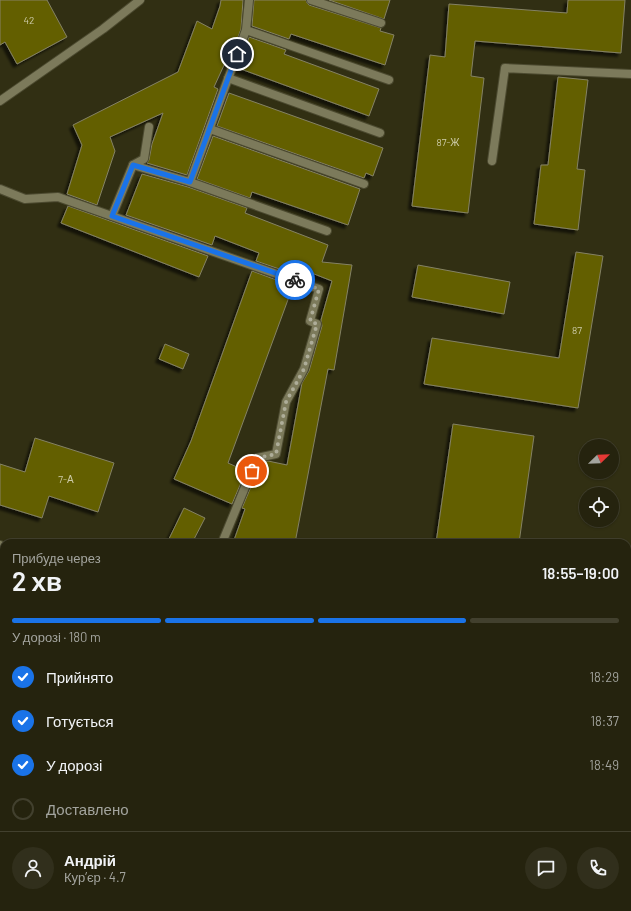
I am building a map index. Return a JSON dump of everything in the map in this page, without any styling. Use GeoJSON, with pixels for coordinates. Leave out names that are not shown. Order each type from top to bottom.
{"type":"FeatureCollection","features":[{"type":"Feature","properties":{"kind":"street"},"geometry":{"type":"LineString","coordinates":[[0,101],[97,33],[140,0]]}},
{"type":"Feature","properties":{"kind":"street"},"geometry":{"type":"LineString","coordinates":[[190,182],[246,30],[249,0]]}},
{"type":"Feature","properties":{"kind":"street"},"geometry":{"type":"LineString","coordinates":[[311,0],[381,23]]}},
{"type":"Feature","properties":{"kind":"street"},"geometry":{"type":"LineString","coordinates":[[246,30],[389,80]]}},
{"type":"Feature","properties":{"kind":"street"},"geometry":{"type":"LineString","coordinates":[[492,161],[505,68],[631,74]]}},
{"type":"Feature","properties":{"kind":"street"},"geometry":{"type":"LineString","coordinates":[[228,78],[380,133]]}},
{"type":"Feature","properties":{"kind":"street"},"geometry":{"type":"LineString","coordinates":[[112,216],[133,165],[144,159],[149,127]]}},
{"type":"Feature","properties":{"kind":"street"},"geometry":{"type":"LineString","coordinates":[[210,129],[364,184]]}},
{"type":"Feature","properties":{"kind":"street"},"geometry":{"type":"LineString","coordinates":[[133,165],[190,182],[327,231]]}},
{"type":"Feature","properties":{"kind":"street"},"geometry":{"type":"LineString","coordinates":[[0,189],[25,199],[58,197],[319,289],[310,321],[317,324],[304,369],[286,402],[276,454],[257,458],[224,539]]}},
{"type":"Feature","properties":{"kind":"building"},"geometry":{"type":"Polygon","coordinates":[[[0,0],[47,0],[67,37],[17,64],[5,42],[0,45],[0,0]]]}},
{"type":"Feature","properties":{"kind":"building"},"geometry":{"type":"Polygon","coordinates":[[[221,0],[243,0],[241,29],[228,64],[225,63],[214,87],[218,89],[187,175],[147,163],[163,113],[110,137],[115,151],[97,205],[67,194],[82,145],[73,125],[178,72],[197,21],[212,29],[221,0]]]}},
{"type":"Feature","properties":{"kind":"building"},"geometry":{"type":"Polygon","coordinates":[[[254,0],[306,0],[309,5],[381,28],[380,31],[394,35],[385,65],[291,34],[289,39],[252,26],[254,0]]]}},
{"type":"Feature","properties":{"kind":"building"},"geometry":{"type":"Polygon","coordinates":[[[329,0],[390,0],[384,19],[329,0]]]}},
{"type":"Feature","properties":{"kind":"building"},"geometry":{"type":"Polygon","coordinates":[[[568,0],[625,0],[621,53],[475,41],[471,76],[484,78],[468,213],[412,206],[430,55],[445,57],[449,4],[567,13],[568,0]]]}},
{"type":"Feature","properties":{"kind":"building"},"geometry":{"type":"Polygon","coordinates":[[[249,37],[286,50],[284,54],[379,89],[369,116],[238,68],[249,37]]]}},
{"type":"Feature","properties":{"kind":"building"},"geometry":{"type":"Polygon","coordinates":[[[558,77],[588,80],[577,169],[585,170],[578,230],[534,224],[541,165],[548,165],[558,77]]]}},
{"type":"Feature","properties":{"kind":"building"},"geometry":{"type":"Polygon","coordinates":[[[229,93],[383,148],[373,176],[366,173],[364,178],[217,126],[229,93]]]}},
{"type":"Feature","properties":{"kind":"building"},"geometry":{"type":"Polygon","coordinates":[[[213,136],[360,189],[348,225],[252,192],[250,198],[197,179],[213,136]]]}},
{"type":"Feature","properties":{"kind":"building"},"geometry":{"type":"Polygon","coordinates":[[[142,174],[188,187],[247,208],[245,213],[328,245],[322,262],[352,265],[334,370],[328,369],[296,539],[234,539],[245,509],[242,508],[261,463],[268,461],[287,465],[302,383],[309,371],[322,326],[321,320],[332,281],[299,268],[297,275],[256,261],[259,253],[215,236],[212,245],[126,215],[142,174]]]}},
{"type":"Feature","properties":{"kind":"building"},"geometry":{"type":"Polygon","coordinates":[[[68,206],[208,256],[199,277],[61,223],[68,206]]]}},
{"type":"Feature","properties":{"kind":"building"},"geometry":{"type":"Polygon","coordinates":[[[576,252],[603,256],[578,408],[424,384],[432,338],[559,358],[576,252]]]}},
{"type":"Feature","properties":{"kind":"building"},"geometry":{"type":"Polygon","coordinates":[[[418,265],[510,282],[504,314],[412,297],[418,265]]]}},
{"type":"Feature","properties":{"kind":"building"},"geometry":{"type":"Polygon","coordinates":[[[252,271],[293,286],[228,463],[246,471],[232,504],[174,479],[191,441],[252,271]]]}},
{"type":"Feature","properties":{"kind":"building"},"geometry":{"type":"Polygon","coordinates":[[[165,344],[189,354],[183,369],[159,359],[165,344]]]}},
{"type":"Feature","properties":{"kind":"building"},"geometry":{"type":"Polygon","coordinates":[[[453,424],[534,436],[520,539],[437,539],[453,424]]]}},
{"type":"Feature","properties":{"kind":"building"},"geometry":{"type":"Polygon","coordinates":[[[35,438],[114,463],[98,512],[49,496],[42,518],[0,505],[0,464],[25,472],[35,438]]]}},
{"type":"Feature","properties":{"kind":"building"},"geometry":{"type":"Polygon","coordinates":[[[184,508],[205,518],[194,539],[169,539],[184,508]]]}},
{"type":"Feature","properties":{"kind":"way so far"},"geometry":{"type":"LineString","coordinates":[[252,471],[257,458],[276,454],[286,402],[304,369],[317,324],[310,321],[319,289],[295,280]]}},
{"type":"Feature","properties":{"kind":"route"},"geometry":{"type":"LineString","coordinates":[[237,54],[190,182],[133,165],[112,216],[295,280]]}}]}
